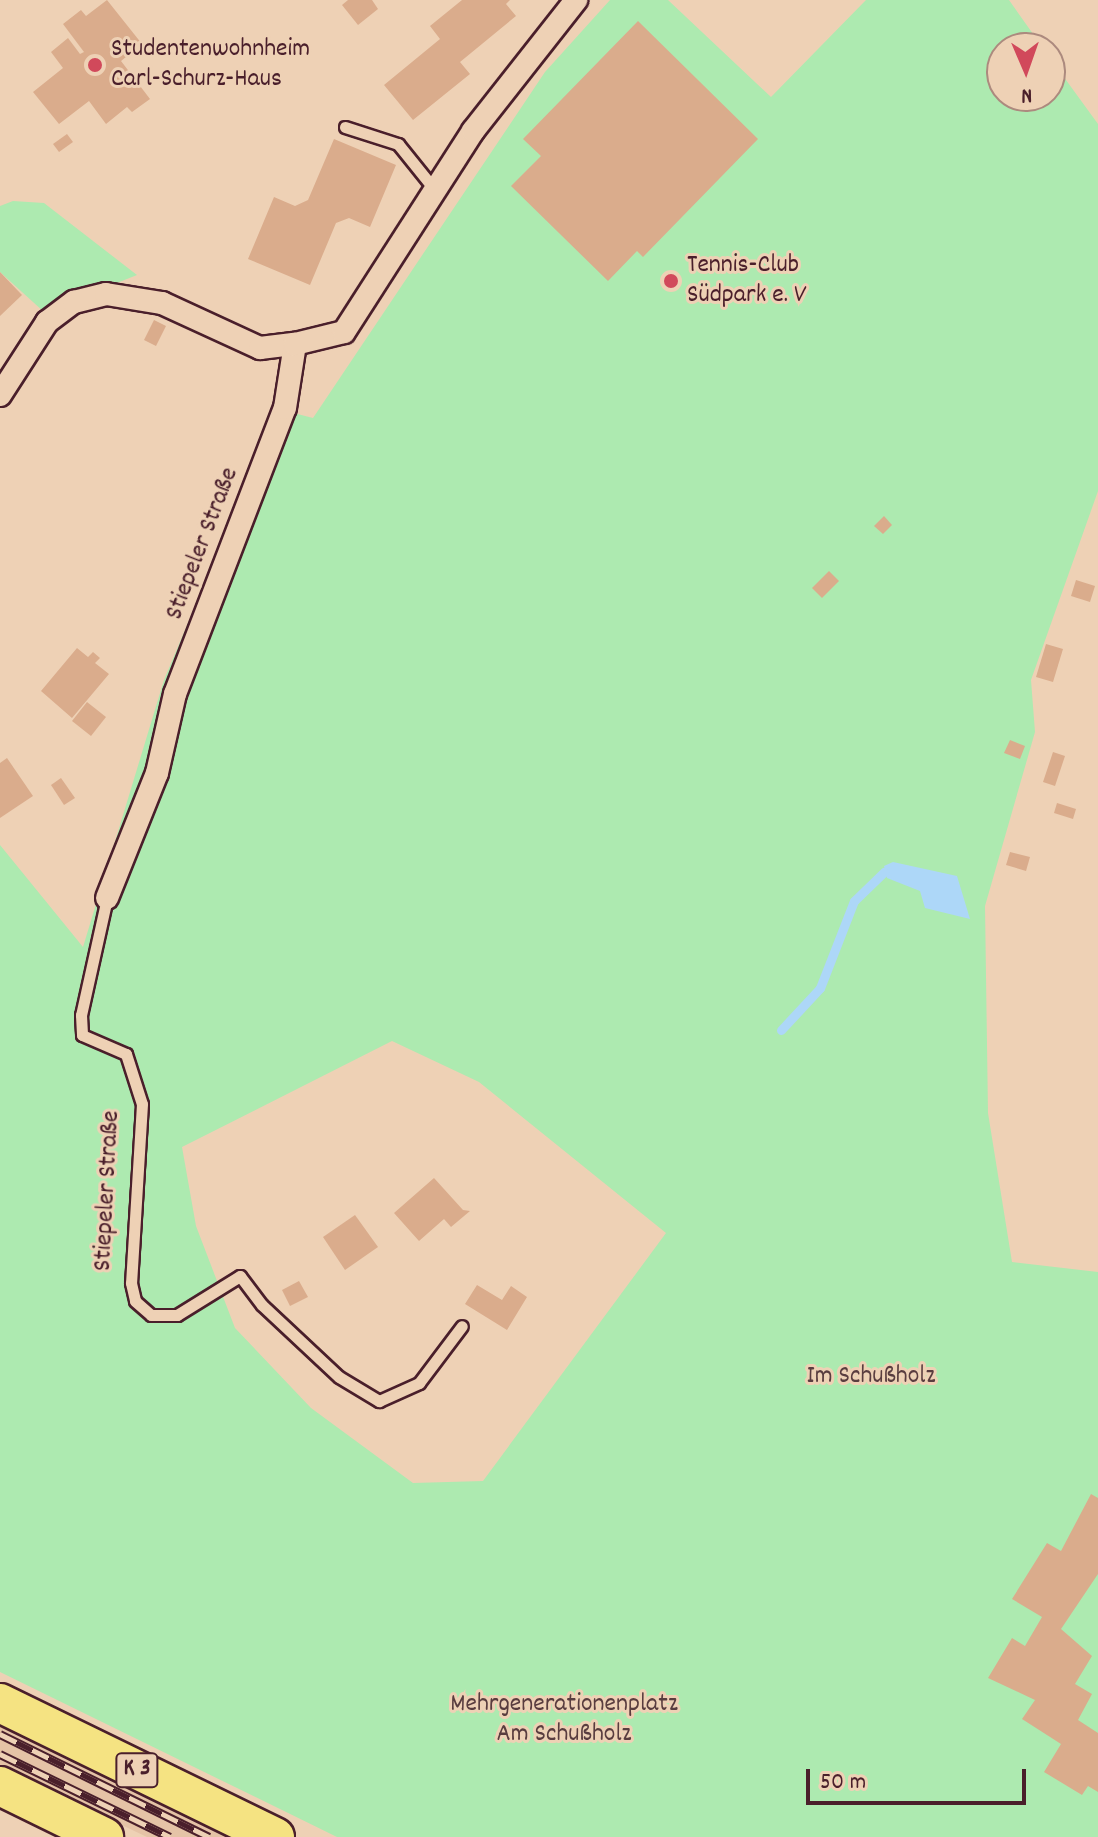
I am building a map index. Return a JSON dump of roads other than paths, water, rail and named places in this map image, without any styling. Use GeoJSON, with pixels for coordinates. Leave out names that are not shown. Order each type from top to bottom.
{"type":"FeatureCollection","features":[{"type":"Feature","properties":{"kind":"highway","name":"K 3"},"geometry":{"type":"LineString","coordinates":[[0,1703],[275,1837]]}},
{"type":"Feature","properties":{"kind":"highway"},"geometry":{"type":"LineString","coordinates":[[0,1786],[104,1837]]}},
{"type":"Feature","properties":{"kind":"street"},"geometry":{"type":"LineString","coordinates":[[0,395],[47,322],[74,302],[106,294],[162,303],[260,348],[295,344],[344,332],[473,131],[576,0]]}},
{"type":"Feature","properties":{"kind":"street","name":"Stiepeler Straße"},"geometry":{"type":"LineString","coordinates":[[107,898],[157,773],[175,694],[285,408],[295,344]]}},
{"type":"Feature","properties":{"kind":"lane"},"geometry":{"type":"LineString","coordinates":[[345,127],[398,144],[435,190]]}},
{"type":"Feature","properties":{"kind":"lane","name":"Stiepeler Straße"},"geometry":{"type":"LineString","coordinates":[[107,898],[81,1015],[82,1035],[126,1054],[142,1104],[131,1283],[135,1301],[151,1315],[177,1315],[240,1276],[262,1305],[339,1377],[379,1401],[419,1383],[462,1326]]}},
{"type":"Feature","properties":{"kind":"water"},"geometry":{"type":"Polygon","coordinates":[[[893,862],[957,876],[970,919],[925,908],[920,891],[887,878],[884,866],[893,862]]]}},
{"type":"Feature","properties":{"kind":"waterway"},"geometry":{"type":"LineString","coordinates":[[781,1030],[820,988],[854,901],[884,872]]}},
{"type":"Feature","properties":{"kind":"railway"},"geometry":{"type":"LineString","coordinates":[[0,1734],[209,1837]]}},
{"type":"Feature","properties":{"kind":"railway"},"geometry":{"type":"LineString","coordinates":[[0,1754],[170,1837]]}},
{"type":"Feature","properties":{"kind":"place","name":"Studentenwohnheim Carl-Schurz-Haus"},"geometry":{"type":"Point","coordinates":[95,65]}},
{"type":"Feature","properties":{"kind":"place","name":"Tennis-Club Südpark e. V"},"geometry":{"type":"Point","coordinates":[671,281]}},
{"type":"Feature","properties":{"kind":"park label","name":"Im Schußholz"},"geometry":{"type":"Point","coordinates":[871,1377]}},
{"type":"Feature","properties":{"kind":"park label","name":"Mehrgenerationenplatz Am Schußholz"},"geometry":{"type":"Point","coordinates":[564,1720]}}]}
